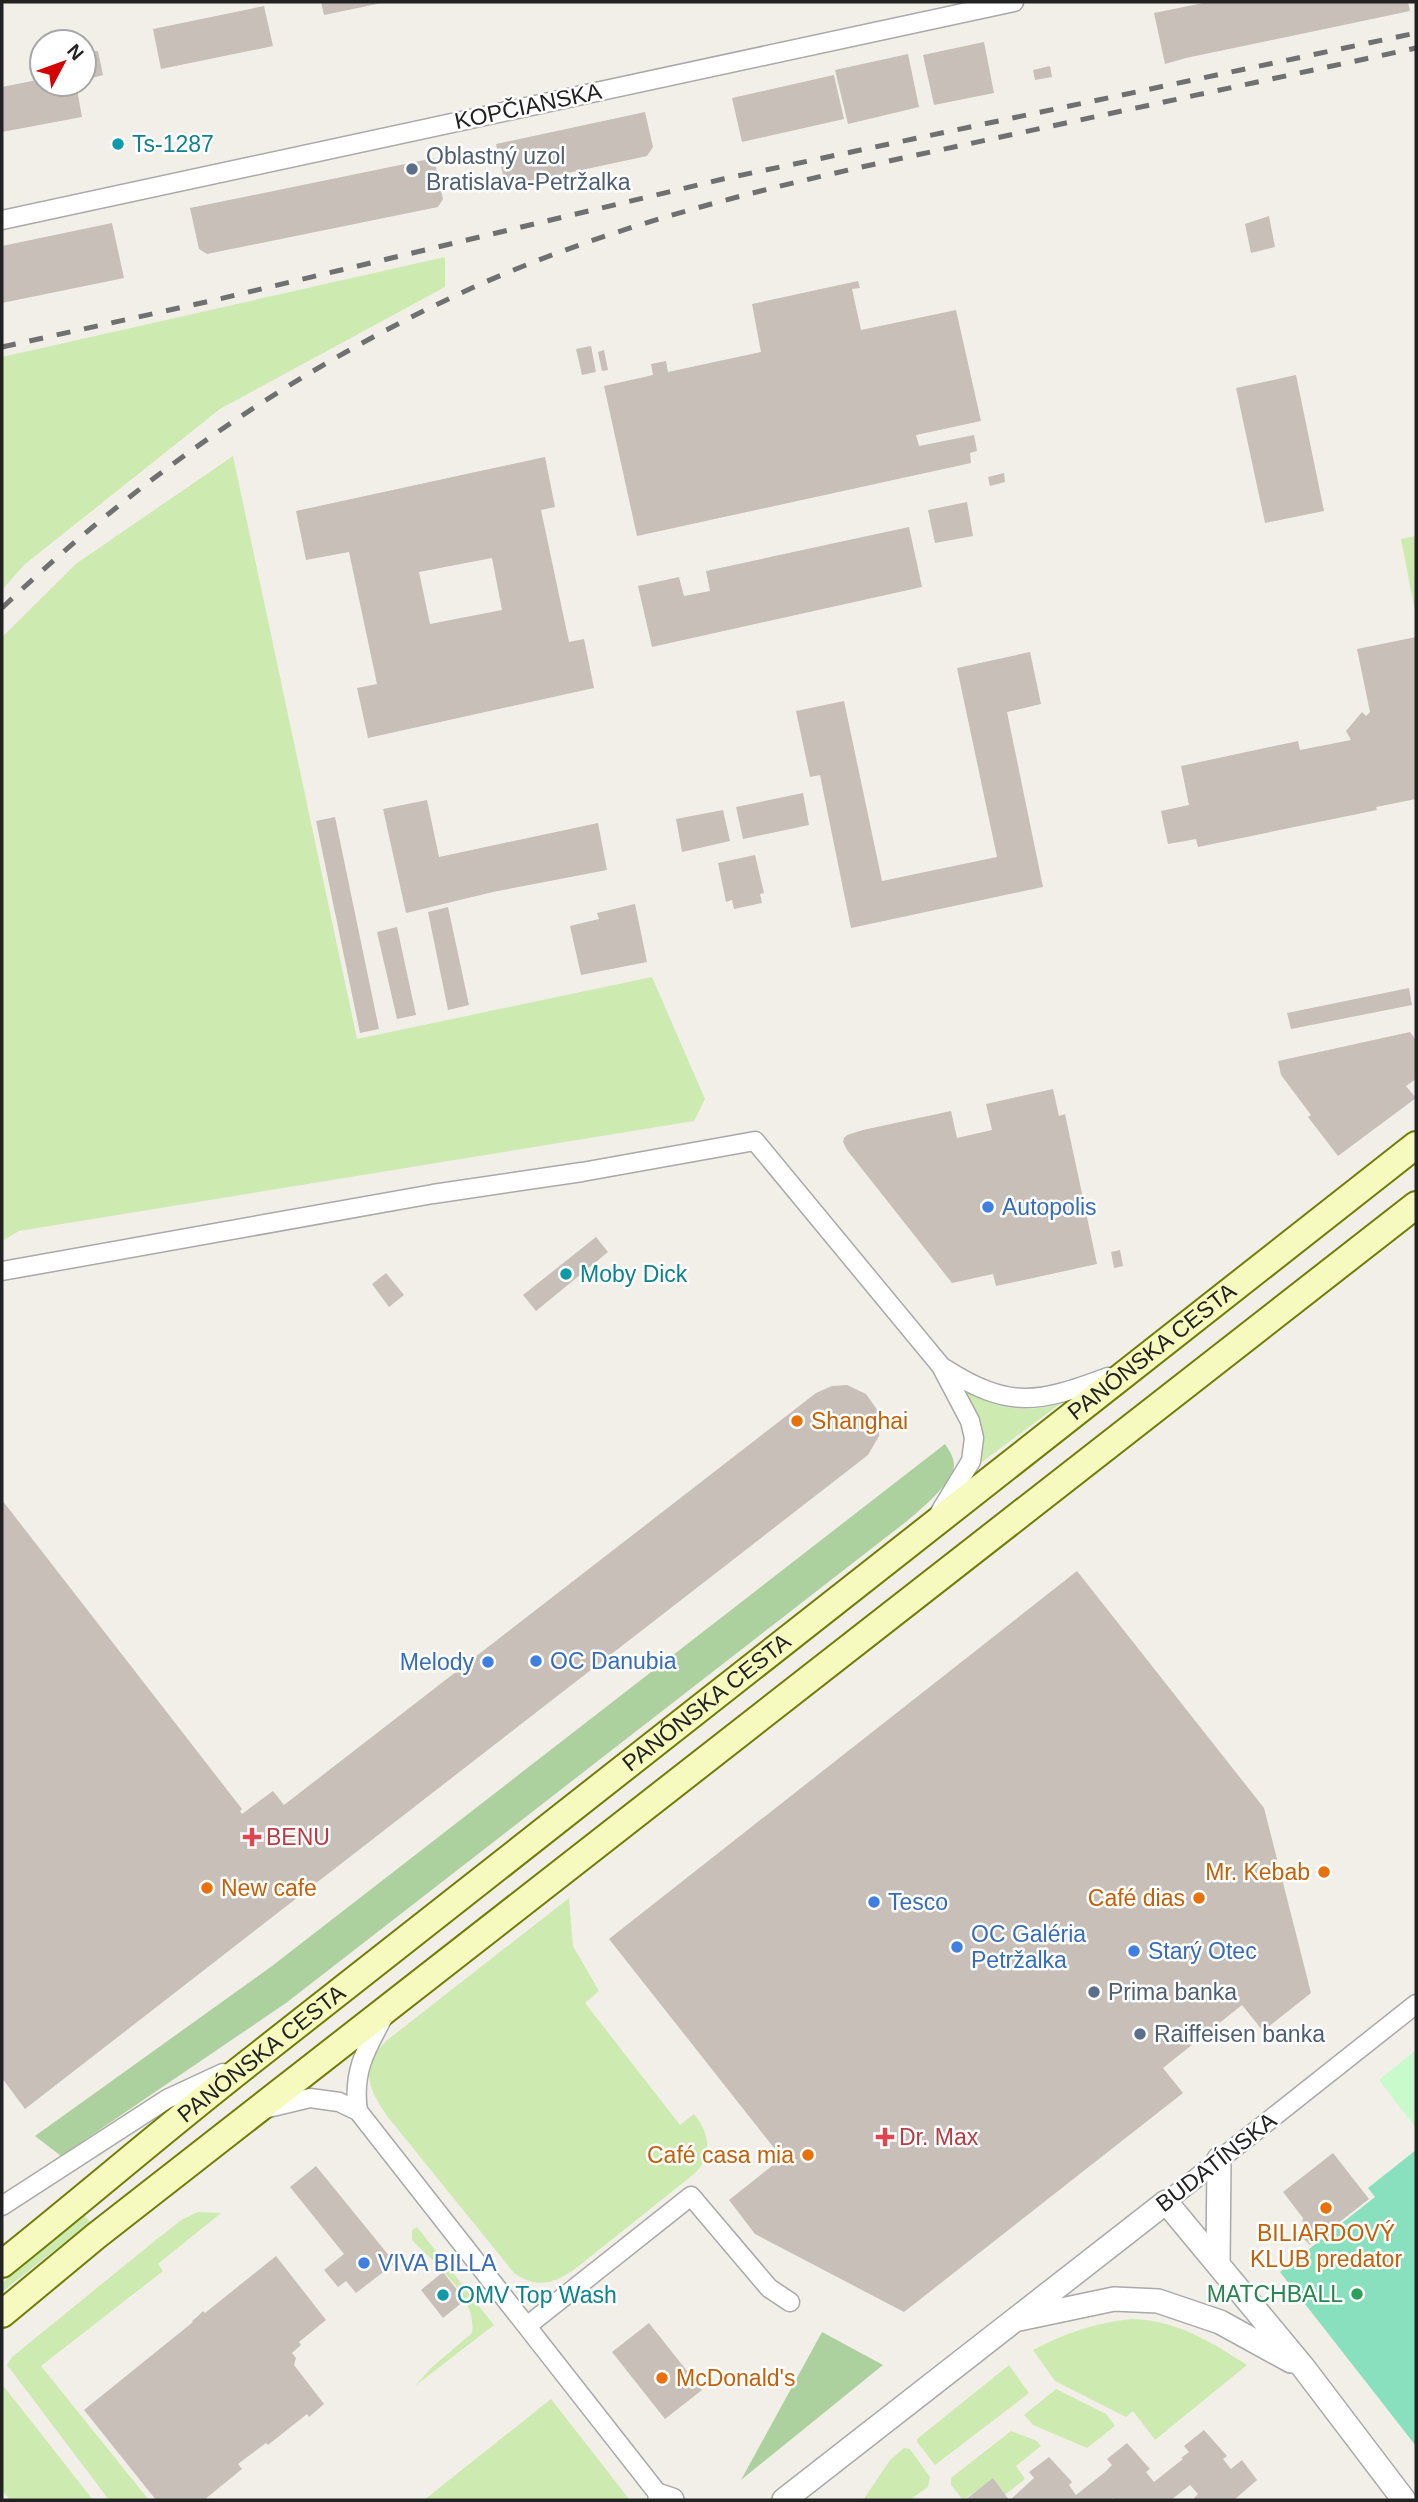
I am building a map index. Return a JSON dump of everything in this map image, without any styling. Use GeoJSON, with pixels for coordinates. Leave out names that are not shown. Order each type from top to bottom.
{"type":"FeatureCollection","features":[{"type":"Feature","properties":{"kind":"main road","name":"PANÓNSKA CESTA"},"geometry":{"type":"LineString","coordinates":[[2,2264],[252,2060],[1125,1371],[1416,1145]]}},
{"type":"Feature","properties":{"kind":"main road","name":"PANÓNSKA CESTA"},"geometry":{"type":"LineString","coordinates":[[2,2314],[96,2236],[1416,1205]]}},
{"type":"Feature","properties":{"kind":"street","name":"KOPČIANSKA"},"geometry":{"type":"LineString","coordinates":[[2,220],[1014,2]]}},
{"type":"Feature","properties":{"kind":"street"},"geometry":{"type":"LineString","coordinates":[[2,1271],[433,1194],[582,1172],[755,1141],[941,1366],[970,1420],[974,1445],[971,1461],[933,1524]]}},
{"type":"Feature","properties":{"kind":"street"},"geometry":{"type":"LineString","coordinates":[[941,1366],[977,1388],[1023,1399],[1062,1394],[1125,1371]]}},
{"type":"Feature","properties":{"kind":"street","name":"BUDATÍNSKA"},"geometry":{"type":"LineString","coordinates":[[782,2499],[1016,2320],[1416,2004]]}},
{"type":"Feature","properties":{"kind":"street"},"geometry":{"type":"LineString","coordinates":[[358,2111],[355,2094],[359,2068],[389,2008]]}},
{"type":"Feature","properties":{"kind":"street"},"geometry":{"type":"LineString","coordinates":[[2,2206],[167,2099],[252,2060]]}},
{"type":"Feature","properties":{"kind":"street"},"geometry":{"type":"LineString","coordinates":[[257,2110],[310,2098],[339,2102],[358,2111],[665,2499]]}},
{"type":"Feature","properties":{"kind":"street"},"geometry":{"type":"LineString","coordinates":[[1218,2264],[1219,2159]]}},
{"type":"Feature","properties":{"kind":"street"},"geometry":{"type":"LineString","coordinates":[[527,2326],[691,2196],[769,2288],[790,2302]]}},
{"type":"Feature","properties":{"kind":"street"},"geometry":{"type":"LineString","coordinates":[[1166,2202],[1303,2367],[1404,2500]]}},
{"type":"Feature","properties":{"kind":"street","name":"BUDATÍNSKA"},"geometry":{"type":"LineString","coordinates":[[1016,2320],[1099,2301],[1144,2299],[1172,2304],[1211,2318],[1303,2367]]}},
{"type":"Feature","properties":{"kind":"green space"},"geometry":{"type":"Polygon","coordinates":[[[445,257],[445,287],[220,409],[24,565],[2,590],[2,357],[445,257]]]}},
{"type":"Feature","properties":{"kind":"green space"},"geometry":{"type":"Polygon","coordinates":[[[233,456],[357,1039],[652,977],[705,1099],[694,1121],[19,1231],[2,1241],[2,637],[77,563],[233,456]]]}},
{"type":"Feature","properties":{"kind":"green space"},"geometry":{"type":"Polygon","coordinates":[[[1416,536],[1416,616],[1401,539],[1416,536]]]}},
{"type":"Feature","properties":{"kind":"green space"},"geometry":{"type":"Polygon","coordinates":[[[962,1387],[985,1401],[1009,1408],[1060,1404],[971,1470],[980,1449],[980,1428],[962,1387]]]}},
{"type":"Feature","properties":{"kind":"green space"},"geometry":{"type":"Polygon","coordinates":[[[945,1444],[953,1459],[953,1472],[943,1487],[913,1516],[286,2003],[61,2156],[35,2136],[272,1966],[945,1444]]]}},
{"type":"Feature","properties":{"kind":"green space"},"geometry":{"type":"Polygon","coordinates":[[[569,1898],[573,1946],[599,1991],[585,2003],[680,2125],[694,2114],[706,2137],[707,2152],[694,2174],[575,2269],[552,2281],[538,2283],[514,2273],[387,2116],[371,2087],[369,2069],[372,2060],[386,2041],[569,1898]]]}},
{"type":"Feature","properties":{"kind":"green space"},"geometry":{"type":"Polygon","coordinates":[[[1416,2050],[1416,2128],[1379,2080],[1416,2050]]]}},
{"type":"Feature","properties":{"kind":"green space","name":"MATCHBALL"},"geometry":{"type":"Polygon","coordinates":[[[1416,2150],[1416,2446],[1280,2272],[1375,2197],[1368,2188],[1416,2150]]]}},
{"type":"Feature","properties":{"kind":"green space"},"geometry":{"type":"Polygon","coordinates":[[[198,2212],[221,2213],[158,2264],[163,2271],[41,2366],[149,2500],[109,2500],[7,2365],[12,2357],[157,2239],[183,2219],[198,2212]]]}},
{"type":"Feature","properties":{"kind":"green space"},"geometry":{"type":"Polygon","coordinates":[[[84,2215],[90,2222],[2,2292],[2,2283],[84,2215]]]}},
{"type":"Feature","properties":{"kind":"green space"},"geometry":{"type":"Polygon","coordinates":[[[417,2227],[494,2325],[415,2386],[431,2368],[472,2333],[472,2319],[461,2294],[412,2240],[412,2230],[417,2227]]]}},
{"type":"Feature","properties":{"kind":"green space"},"geometry":{"type":"Polygon","coordinates":[[[1131,2319],[1163,2323],[1192,2333],[1247,2365],[1155,2440],[1133,2411],[1126,2417],[1055,2381],[1033,2350],[1080,2330],[1131,2319]]]}},
{"type":"Feature","properties":{"kind":"green space"},"geometry":{"type":"Polygon","coordinates":[[[822,2332],[883,2365],[741,2480],[822,2332]]]}},
{"type":"Feature","properties":{"kind":"green space"},"geometry":{"type":"Polygon","coordinates":[[[1009,2365],[1029,2393],[935,2465],[917,2439],[1009,2365]]]}},
{"type":"Feature","properties":{"kind":"green space"},"geometry":{"type":"Polygon","coordinates":[[[2,2384],[93,2500],[10,2500],[2,2490],[2,2384]]]}},
{"type":"Feature","properties":{"kind":"green space"},"geometry":{"type":"Polygon","coordinates":[[[1056,2389],[1106,2414],[1115,2426],[1087,2448],[1033,2425],[1024,2415],[1056,2389]]]}},
{"type":"Feature","properties":{"kind":"green space"},"geometry":{"type":"Polygon","coordinates":[[[551,2399],[630,2500],[424,2500],[551,2399]]]}},
{"type":"Feature","properties":{"kind":"green space"},"geometry":{"type":"Polygon","coordinates":[[[1011,2431],[1037,2441],[1041,2446],[1016,2466],[1025,2479],[1005,2495],[993,2479],[963,2500],[951,2485],[951,2478],[1011,2431]]]}},
{"type":"Feature","properties":{"kind":"green space"},"geometry":{"type":"Polygon","coordinates":[[[904,2448],[910,2449],[930,2477],[928,2487],[910,2500],[863,2500],[890,2460],[904,2448]]]}},
{"type":"Feature","properties":{"kind":"building"},"geometry":{"type":"Polygon","coordinates":[[[321,2],[382,2],[382,3],[324,15],[321,2]]]}},
{"type":"Feature","properties":{"kind":"building"},"geometry":{"type":"Polygon","coordinates":[[[1208,2],[1408,2],[1410,11],[1165,64],[1154,13],[1208,2]]]}},
{"type":"Feature","properties":{"kind":"building"},"geometry":{"type":"Polygon","coordinates":[[[264,6],[273,46],[161,69],[153,29],[264,6]]]}},
{"type":"Feature","properties":{"kind":"building"},"geometry":{"type":"Polygon","coordinates":[[[984,42],[994,93],[934,105],[923,55],[984,42]]]}},
{"type":"Feature","properties":{"kind":"building"},"geometry":{"type":"Polygon","coordinates":[[[98,51],[103,75],[98,76],[98,51]]]}},
{"type":"Feature","properties":{"kind":"building"},"geometry":{"type":"Polygon","coordinates":[[[908,54],[919,107],[848,124],[835,70],[908,54]]]}},
{"type":"Feature","properties":{"kind":"building"},"geometry":{"type":"Polygon","coordinates":[[[1050,66],[1052,77],[1035,80],[1033,70],[1050,66]]]}},
{"type":"Feature","properties":{"kind":"building"},"geometry":{"type":"Polygon","coordinates":[[[834,75],[844,119],[742,142],[732,98],[834,75]]]}},
{"type":"Feature","properties":{"kind":"building"},"geometry":{"type":"Polygon","coordinates":[[[28,82],[28,98],[79,98],[82,117],[2,132],[2,87],[28,82]]]}},
{"type":"Feature","properties":{"kind":"building"},"geometry":{"type":"Polygon","coordinates":[[[645,112],[653,147],[647,156],[512,185],[504,179],[496,144],[645,112]]]}},
{"type":"Feature","properties":{"kind":"building","name":"Ts-1287"},"geometry":{"type":"Polygon","coordinates":[[[122,137],[125,149],[113,151],[111,139],[122,137]]]}},
{"type":"Feature","properties":{"kind":"building"},"geometry":{"type":"Polygon","coordinates":[[[434,158],[443,199],[438,207],[207,254],[199,249],[190,208],[434,158]]]}},
{"type":"Feature","properties":{"kind":"building"},"geometry":{"type":"Polygon","coordinates":[[[1269,216],[1275,247],[1251,253],[1245,224],[1269,216]]]}},
{"type":"Feature","properties":{"kind":"building"},"geometry":{"type":"Polygon","coordinates":[[[112,223],[124,278],[2,303],[2,246],[112,223]]]}},
{"type":"Feature","properties":{"kind":"building"},"geometry":{"type":"Polygon","coordinates":[[[858,281],[860,288],[852,289],[861,330],[956,310],[981,421],[916,435],[919,446],[974,435],[977,451],[970,453],[971,463],[637,536],[604,386],[653,375],[651,364],[666,361],[668,372],[761,352],[752,304],[858,281]]]}},
{"type":"Feature","properties":{"kind":"building"},"geometry":{"type":"Polygon","coordinates":[[[591,346],[596,372],[582,375],[576,349],[591,346]]]}},
{"type":"Feature","properties":{"kind":"building"},"geometry":{"type":"Polygon","coordinates":[[[604,350],[608,370],[602,371],[598,352],[604,350]]]}},
{"type":"Feature","properties":{"kind":"building"},"geometry":{"type":"Polygon","coordinates":[[[1296,375],[1324,511],[1265,523],[1236,388],[1296,375]]]}},
{"type":"Feature","properties":{"kind":"building"},"geometry":{"type":"Polygon","coordinates":[[[545,457],[555,507],[541,510],[569,642],[584,639],[594,688],[368,738],[357,688],[377,684],[349,552],[306,560],[296,511],[545,457]],[[492,558],[419,572],[430,624],[502,610],[492,558]]]}},
{"type":"Feature","properties":{"kind":"building"},"geometry":{"type":"Polygon","coordinates":[[[1004,473],[1005,482],[990,486],[988,477],[1004,473]]]}},
{"type":"Feature","properties":{"kind":"building"},"geometry":{"type":"Polygon","coordinates":[[[967,502],[973,536],[935,543],[928,510],[967,502]]]}},
{"type":"Feature","properties":{"kind":"building"},"geometry":{"type":"Polygon","coordinates":[[[909,527],[922,587],[652,647],[638,586],[679,577],[684,596],[710,591],[706,571],[909,527]]]}},
{"type":"Feature","properties":{"kind":"building"},"geometry":{"type":"Polygon","coordinates":[[[1416,637],[1416,799],[1376,807],[1377,810],[1198,847],[1196,839],[1168,844],[1161,811],[1189,805],[1181,766],[1298,741],[1300,750],[1351,740],[1346,731],[1362,712],[1366,716],[1370,712],[1357,649],[1416,637]]]}},
{"type":"Feature","properties":{"kind":"building"},"geometry":{"type":"Polygon","coordinates":[[[1030,652],[1041,704],[1007,712],[1043,887],[851,928],[820,775],[810,777],[796,711],[844,701],[882,881],[997,857],[957,668],[1030,652]]]}},
{"type":"Feature","properties":{"kind":"building"},"geometry":{"type":"Polygon","coordinates":[[[803,793],[809,825],[743,839],[736,807],[803,793]]]}},
{"type":"Feature","properties":{"kind":"building"},"geometry":{"type":"Polygon","coordinates":[[[427,800],[439,857],[598,823],[607,870],[493,892],[406,913],[383,809],[427,800]]]}},
{"type":"Feature","properties":{"kind":"building"},"geometry":{"type":"Polygon","coordinates":[[[723,810],[730,841],[682,852],[676,819],[723,810]]]}},
{"type":"Feature","properties":{"kind":"building"},"geometry":{"type":"Polygon","coordinates":[[[335,817],[379,1029],[360,1033],[316,821],[335,817]]]}},
{"type":"Feature","properties":{"kind":"building"},"geometry":{"type":"Polygon","coordinates":[[[755,855],[764,893],[760,894],[762,903],[734,909],[732,900],[726,902],[718,863],[755,855]]]}},
{"type":"Feature","properties":{"kind":"building"},"geometry":{"type":"Polygon","coordinates":[[[635,904],[647,962],[581,975],[570,926],[599,919],[597,913],[635,904]]]}},
{"type":"Feature","properties":{"kind":"building"},"geometry":{"type":"Polygon","coordinates":[[[448,907],[469,1005],[448,1010],[428,912],[448,907]]]}},
{"type":"Feature","properties":{"kind":"building"},"geometry":{"type":"Polygon","coordinates":[[[397,927],[416,1015],[397,1019],[377,932],[397,927]]]}},
{"type":"Feature","properties":{"kind":"building"},"geometry":{"type":"Polygon","coordinates":[[[1409,988],[1412,1005],[1291,1029],[1287,1013],[1409,988]]]}},
{"type":"Feature","properties":{"kind":"building"},"geometry":{"type":"Polygon","coordinates":[[[1410,1032],[1416,1040],[1416,1079],[1406,1086],[1416,1098],[1338,1156],[1281,1075],[1278,1061],[1410,1032]]]}},
{"type":"Feature","properties":{"kind":"building","name":"Autopolis"},"geometry":{"type":"Polygon","coordinates":[[[1053,1089],[1059,1116],[1065,1114],[1097,1264],[996,1286],[993,1274],[952,1283],[847,1150],[844,1138],[863,1130],[951,1111],[957,1138],[992,1130],[986,1104],[1053,1089]]]}},
{"type":"Feature","properties":{"kind":"building","name":"Moby Dick"},"geometry":{"type":"Polygon","coordinates":[[[596,1237],[608,1252],[536,1311],[523,1295],[596,1237]]]}},
{"type":"Feature","properties":{"kind":"building"},"geometry":{"type":"Polygon","coordinates":[[[1120,1250],[1123,1266],[1114,1268],[1111,1252],[1120,1250]]]}},
{"type":"Feature","properties":{"kind":"building"},"geometry":{"type":"Polygon","coordinates":[[[386,1273],[404,1295],[389,1307],[372,1284],[386,1273]]]}},
{"type":"Feature","properties":{"kind":"building"},"geometry":{"type":"Polygon","coordinates":[[[847,1385],[866,1394],[878,1411],[879,1436],[868,1455],[25,2109],[2,2078],[2,1500],[242,1809],[242,1814],[273,1791],[284,1805],[816,1393],[832,1386],[847,1385]]]}},
{"type":"Feature","properties":{"kind":"building","name":"OC Galéria Petržalka"},"geometry":{"type":"Polygon","coordinates":[[[1077,1571],[1264,1808],[1311,1993],[1263,2031],[1242,2005],[1163,2068],[1183,2093],[904,2312],[755,2234],[729,2200],[782,2158],[609,1939],[1077,1571]]]}},
{"type":"Feature","properties":{"kind":"building","name":"BILIARDOVÝ KLUB predator"},"geometry":{"type":"Polygon","coordinates":[[[1333,2153],[1369,2199],[1310,2245],[1301,2236],[1303,2218],[1283,2192],[1333,2153]]]}},
{"type":"Feature","properties":{"kind":"building"},"geometry":{"type":"Polygon","coordinates":[[[316,2166],[395,2263],[356,2293],[346,2281],[338,2287],[324,2270],[344,2254],[290,2187],[316,2166]]]}},
{"type":"Feature","properties":{"kind":"building"},"geometry":{"type":"Polygon","coordinates":[[[276,2256],[326,2320],[299,2342],[301,2345],[292,2353],[296,2358],[294,2365],[324,2404],[238,2464],[242,2469],[204,2500],[156,2500],[84,2410],[203,2311],[205,2313],[276,2256]]]}},
{"type":"Feature","properties":{"kind":"building","name":"OMV Top Wash"},"geometry":{"type":"Polygon","coordinates":[[[443,2272],[465,2300],[443,2318],[421,2290],[443,2272]]]}},
{"type":"Feature","properties":{"kind":"building","name":"McDonald's"},"geometry":{"type":"Polygon","coordinates":[[[649,2323],[702,2390],[665,2419],[612,2352],[649,2323]]]}},
{"type":"Feature","properties":{"kind":"building"},"geometry":{"type":"Polygon","coordinates":[[[1204,2430],[1227,2456],[1223,2459],[1231,2469],[1242,2460],[1257,2480],[1234,2500],[1196,2500],[1194,2498],[1198,2494],[1190,2485],[1171,2500],[1010,2500],[1034,2478],[1029,2472],[1049,2457],[1072,2482],[1069,2485],[1076,2495],[1112,2465],[1107,2459],[1127,2443],[1150,2469],[1146,2472],[1154,2482],[1183,2459],[1181,2458],[1189,2452],[1184,2446],[1204,2430]]]}},
{"type":"Feature","properties":{"kind":"building"},"geometry":{"type":"Polygon","coordinates":[[[993,2478],[1009,2500],[965,2500],[993,2478]]]}},
{"type":"Feature","properties":{"kind":"railway"},"geometry":{"type":"LineString","coordinates":[[2,347],[215,300],[723,179],[1416,33]]}},
{"type":"Feature","properties":{"kind":"railway"},"geometry":{"type":"LineString","coordinates":[[2,608],[111,512],[169,467],[289,385],[417,314],[542,259],[661,218],[783,185],[1416,48]]}},
{"type":"Feature","properties":{"kind":"place","name":"Ts-1287"},"geometry":{"type":"Point","coordinates":[118,144]}},
{"type":"Feature","properties":{"kind":"place","name":"Oblastný uzol Bratislava-Petržalka"},"geometry":{"type":"Point","coordinates":[412,169]}},
{"type":"Feature","properties":{"kind":"place","name":"Autopolis"},"geometry":{"type":"Point","coordinates":[988,1207]}},
{"type":"Feature","properties":{"kind":"place","name":"Moby Dick"},"geometry":{"type":"Point","coordinates":[566,1274]}},
{"type":"Feature","properties":{"kind":"place","name":"Shanghai"},"geometry":{"type":"Point","coordinates":[797,1421]}},
{"type":"Feature","properties":{"kind":"place","name":"OC Danubia"},"geometry":{"type":"Point","coordinates":[536,1661]}},
{"type":"Feature","properties":{"kind":"place","name":"Melody"},"geometry":{"type":"Point","coordinates":[488,1662]}},
{"type":"Feature","properties":{"kind":"place","name":"BENU"},"geometry":{"type":"Point","coordinates":[252,1837]}},
{"type":"Feature","properties":{"kind":"place","name":"Mr. Kebab"},"geometry":{"type":"Point","coordinates":[1324,1872]}},
{"type":"Feature","properties":{"kind":"place","name":"New cafe"},"geometry":{"type":"Point","coordinates":[207,1888]}},
{"type":"Feature","properties":{"kind":"place","name":"Café dias"},"geometry":{"type":"Point","coordinates":[1199,1898]}},
{"type":"Feature","properties":{"kind":"place","name":"Tesco"},"geometry":{"type":"Point","coordinates":[874,1902]}},
{"type":"Feature","properties":{"kind":"place","name":"OC Galéria Petržalka"},"geometry":{"type":"Point","coordinates":[957,1947]}},
{"type":"Feature","properties":{"kind":"place","name":"Starý Otec"},"geometry":{"type":"Point","coordinates":[1134,1951]}},
{"type":"Feature","properties":{"kind":"place","name":"Prima banka"},"geometry":{"type":"Point","coordinates":[1094,1992]}},
{"type":"Feature","properties":{"kind":"place","name":"Raiffeisen banka"},"geometry":{"type":"Point","coordinates":[1140,2034]}},
{"type":"Feature","properties":{"kind":"place","name":"Dr. Max"},"geometry":{"type":"Point","coordinates":[885,2137]}},
{"type":"Feature","properties":{"kind":"place","name":"Café casa mia"},"geometry":{"type":"Point","coordinates":[808,2155]}},
{"type":"Feature","properties":{"kind":"place","name":"BILIARDOVÝ KLUB predator"},"geometry":{"type":"Point","coordinates":[1326,2208]}},
{"type":"Feature","properties":{"kind":"place","name":"VIVA BILLA"},"geometry":{"type":"Point","coordinates":[364,2263]}},
{"type":"Feature","properties":{"kind":"place","name":"MATCHBALL"},"geometry":{"type":"Point","coordinates":[1357,2294]}},
{"type":"Feature","properties":{"kind":"place","name":"OMV Top Wash"},"geometry":{"type":"Point","coordinates":[443,2295]}},
{"type":"Feature","properties":{"kind":"place","name":"McDonald's"},"geometry":{"type":"Point","coordinates":[662,2378]}}]}
